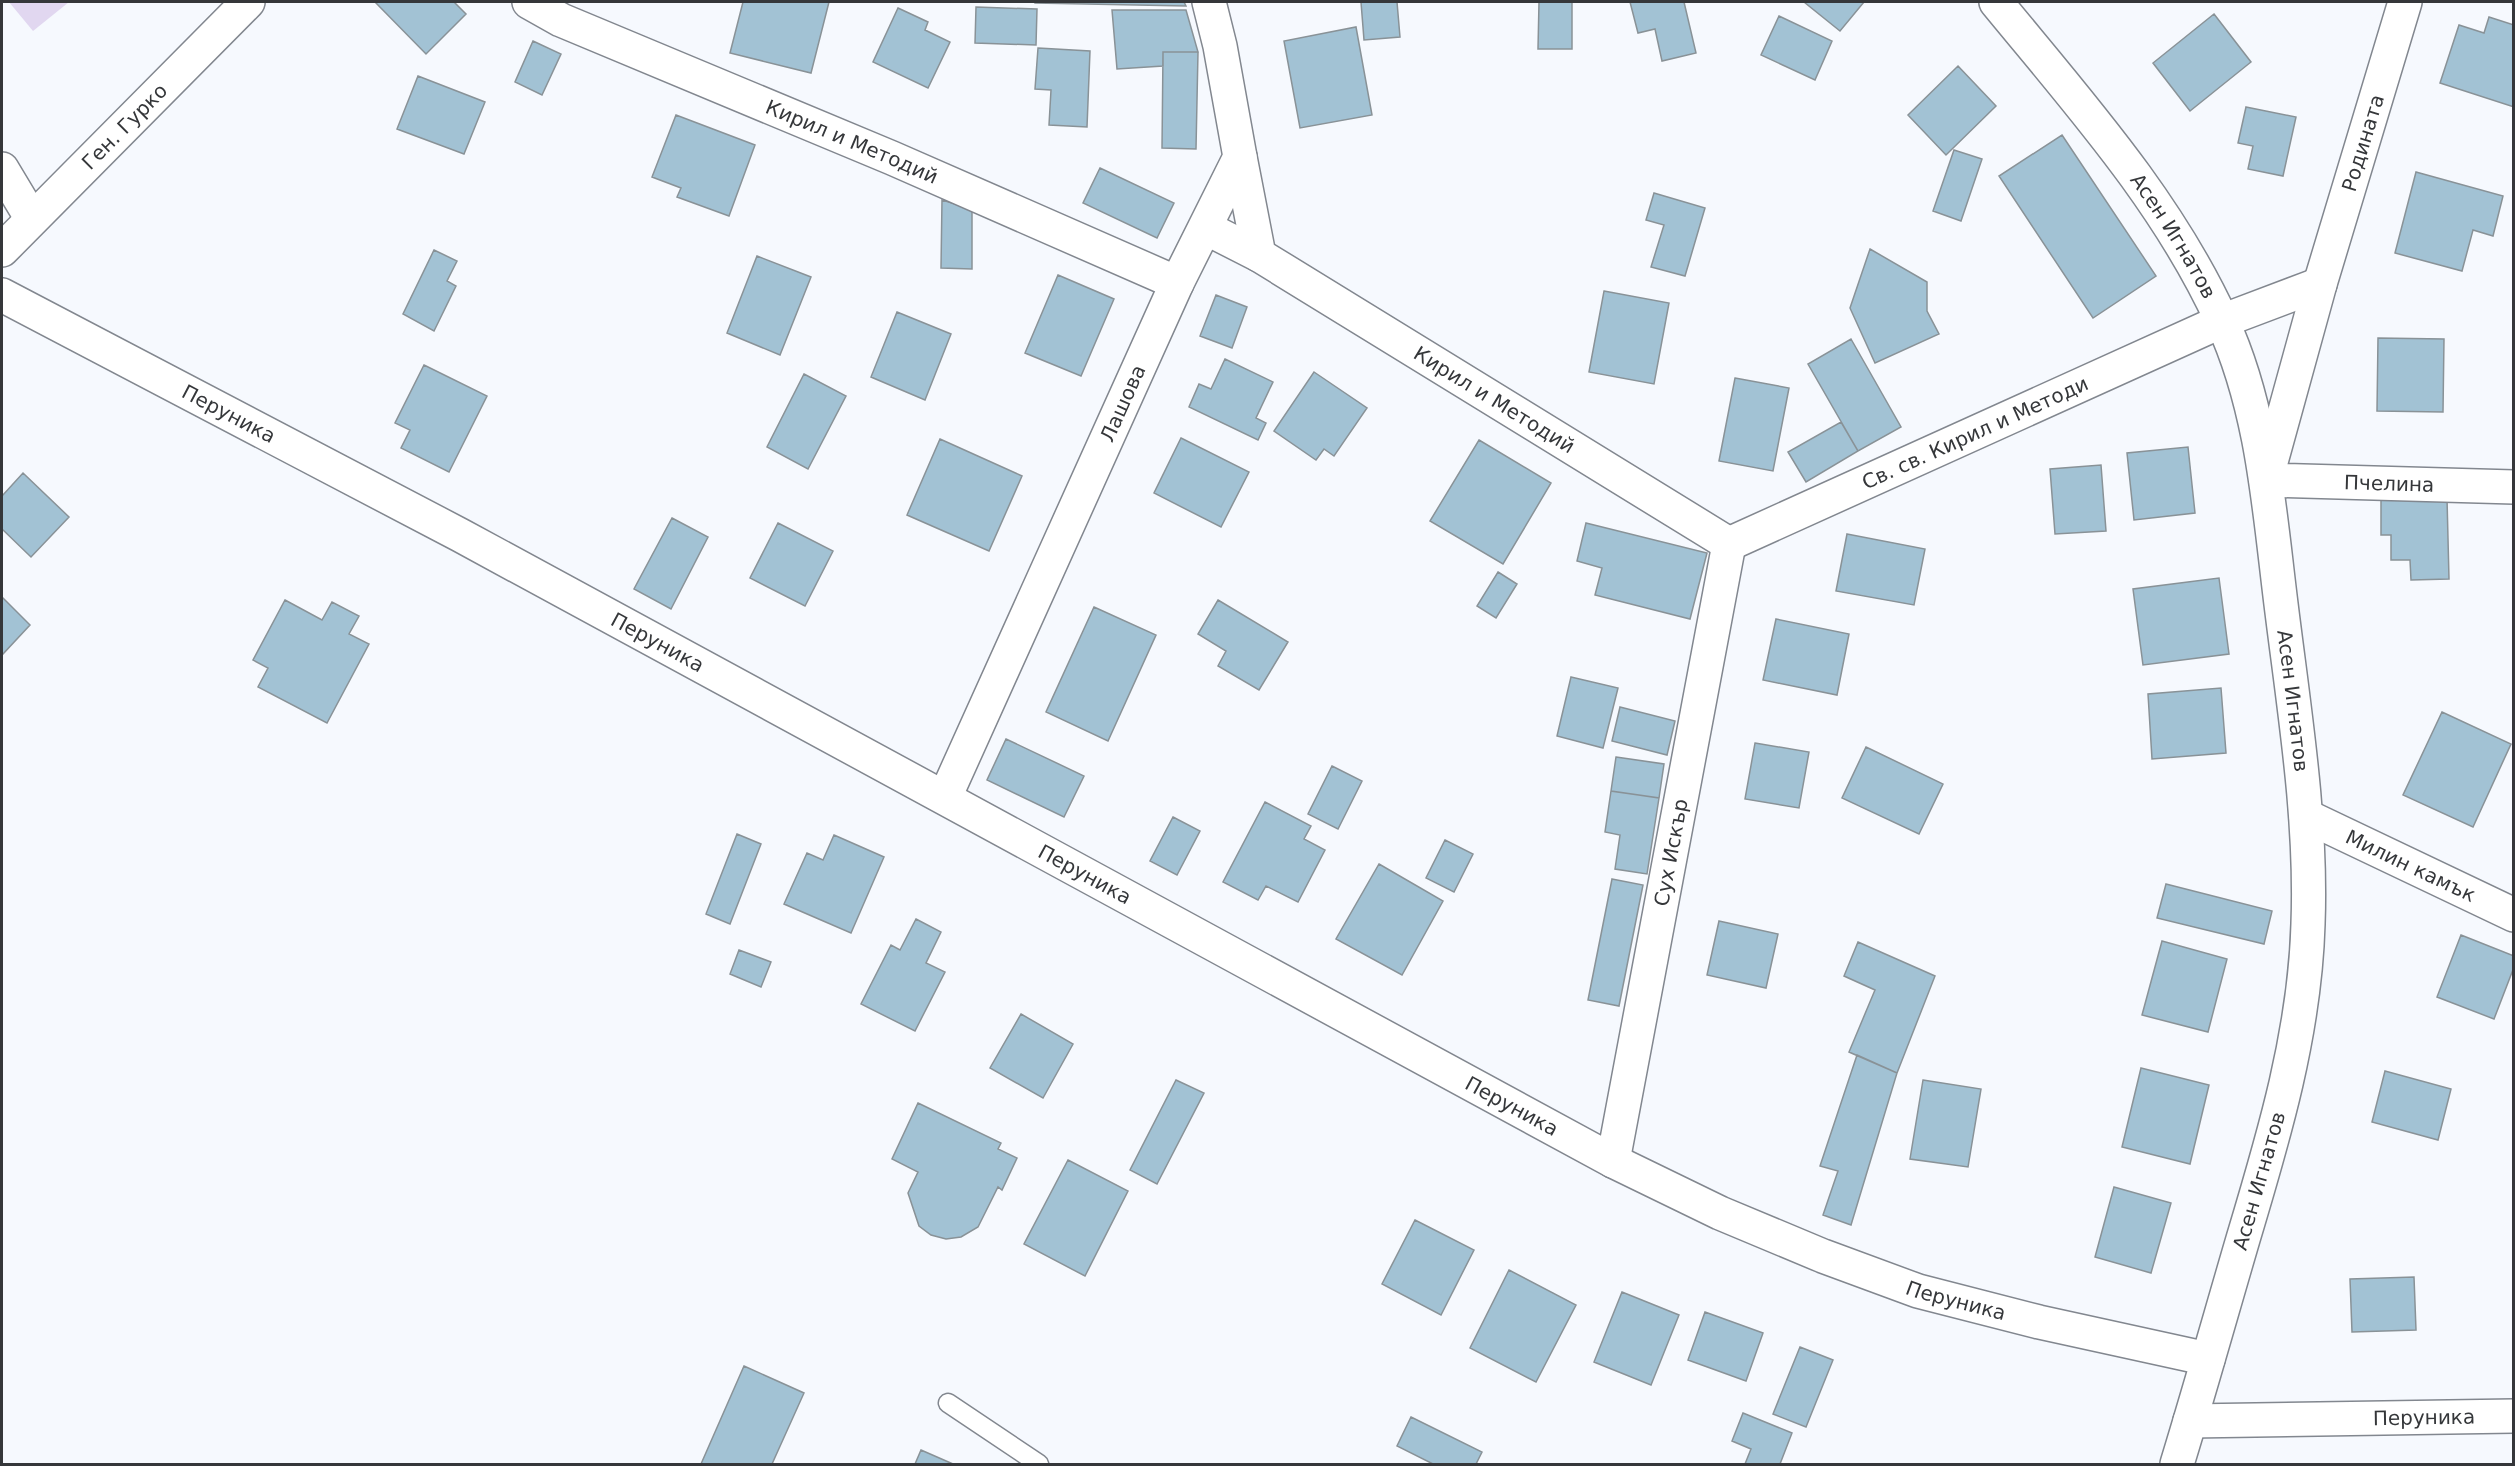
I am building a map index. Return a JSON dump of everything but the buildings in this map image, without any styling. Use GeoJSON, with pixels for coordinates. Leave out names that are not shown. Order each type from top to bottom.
{"type":"FeatureCollection","features":[{"type":"Feature","properties":{"kind":"street","name":"Ген. Гурко"},"geometry":{"type":"LineString","coordinates":[[2,250],[248,2]]}},
{"type":"Feature","properties":{"kind":"street","name":"Кирил и Методий"},"geometry":{"type":"LineString","coordinates":[[529,2],[561,20],[892,158],[1177,283]]}},
{"type":"Feature","properties":{"kind":"street"},"geometry":{"type":"LineString","coordinates":[[1209,2],[1220,46],[1259,255]]}},
{"type":"Feature","properties":{"kind":"street","name":"Асен Игнатов"},"geometry":{"type":"LineString","coordinates":[[1996,2],[2131,170],[2180,242],[2222,321],[2250,396],[2266,480],[2306,816],[2308,926],[2296,1037],[2272,1140],[2177,1464]]}},
{"type":"Feature","properties":{"kind":"street","name":"Родината"},"geometry":{"type":"LineString","coordinates":[[2266,480],[2320,284],[2405,2]]}},
{"type":"Feature","properties":{"kind":"street","name":"Лашова"},"geometry":{"type":"LineString","coordinates":[[945,797],[1177,283],[1240,157]]}},
{"type":"Feature","properties":{"kind":"street"},"geometry":{"type":"LineString","coordinates":[[2,169],[32,219]]}},
{"type":"Feature","properties":{"kind":"street","name":"Кирил и Методий"},"geometry":{"type":"LineString","coordinates":[[1206,228],[1259,255],[1729,544]]}},
{"type":"Feature","properties":{"kind":"street"},"geometry":{"type":"LineString","coordinates":[[2222,321],[2320,284]]}},
{"type":"Feature","properties":{"kind":"street","name":"Перуника"},"geometry":{"type":"LineString","coordinates":[[2,295],[460,535],[1613,1161],[1720,1213],[1823,1256],[1918,1291],[2039,1322],[2208,1359]]}},
{"type":"Feature","properties":{"kind":"street","name":"Св. св. Кирил и Методи"},"geometry":{"type":"LineString","coordinates":[[1729,544],[2222,321]]}},
{"type":"Feature","properties":{"kind":"street","name":"Пчелина"},"geometry":{"type":"LineString","coordinates":[[2266,480],[2514,487]]}},
{"type":"Feature","properties":{"kind":"street","name":"Сух Искър"},"geometry":{"type":"LineString","coordinates":[[1613,1161],[1729,544]]}},
{"type":"Feature","properties":{"kind":"street","name":"Милин камък"},"geometry":{"type":"LineString","coordinates":[[2306,816],[2514,915]]}},
{"type":"Feature","properties":{"kind":"street","name":"Перуника"},"geometry":{"type":"LineString","coordinates":[[2190,1421],[2514,1416]]}},
{"type":"Feature","properties":{"kind":"lane"},"geometry":{"type":"LineString","coordinates":[[948,1403],[1039,1464]]}},
{"type":"Feature","properties":{"kind":"shaded area"},"geometry":{"type":"Polygon","coordinates":[[[9,2],[69,2],[33,31],[9,2]]]}}]}
